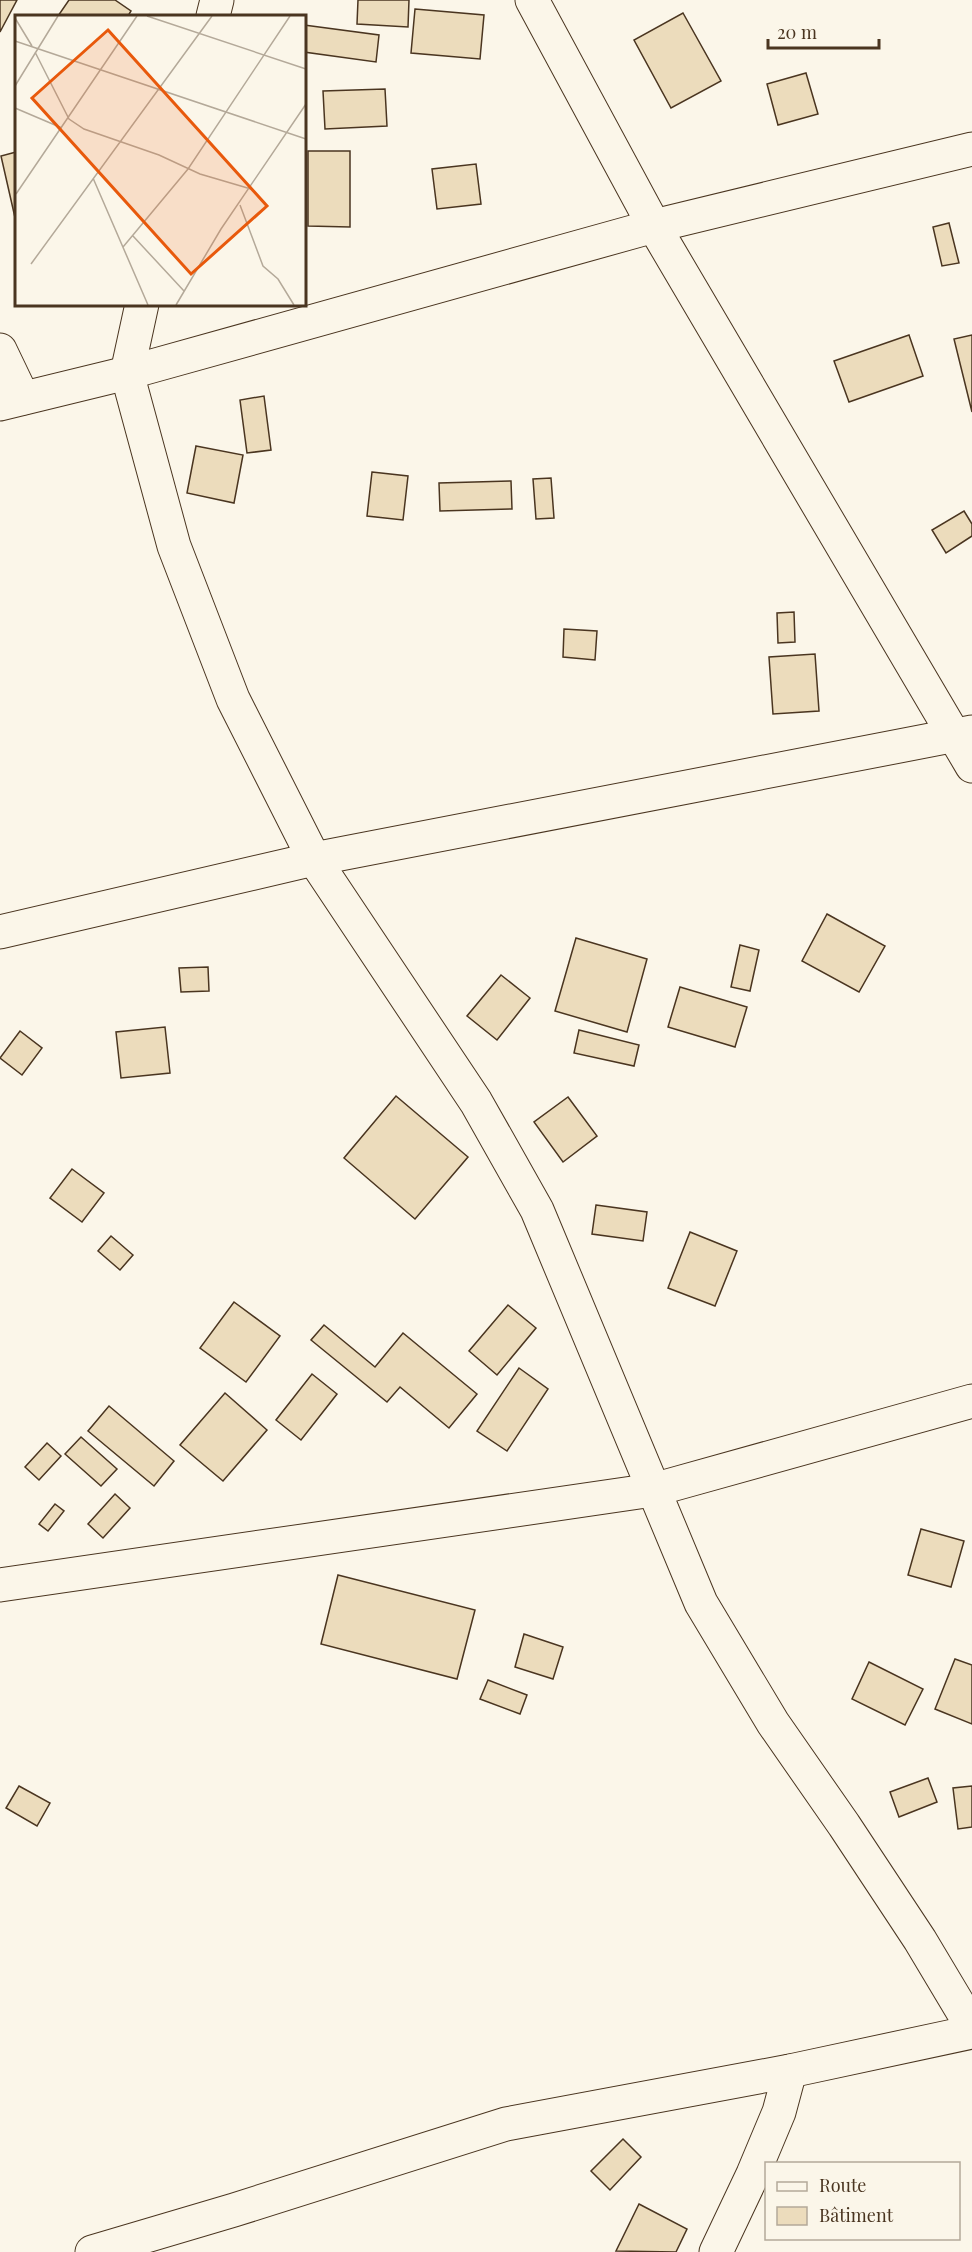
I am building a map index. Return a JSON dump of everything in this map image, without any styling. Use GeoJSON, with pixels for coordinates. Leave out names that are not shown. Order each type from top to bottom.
{"type":"FeatureCollection","features":[{"type":"Feature","properties":{"kind":"street"},"geometry":{"type":"LineString","coordinates":[[213,15],[217,0]]}},
{"type":"Feature","properties":{"kind":"street"},"geometry":{"type":"LineString","coordinates":[[532,0],[654,226],[964,734],[972,766]]}},
{"type":"Feature","properties":{"kind":"street"},"geometry":{"type":"LineString","coordinates":[[0,350],[11,401],[127,373],[654,226],[972,149]]}},
{"type":"Feature","properties":{"kind":"street"},"geometry":{"type":"LineString","coordinates":[[92,2252],[234,2210],[506,2124],[790,2071],[972,2030],[920,1940],[772,1723],[701,1603],[537,1210],[476,1102],[314,859],[233,699],[174,546],[127,373],[142,306]]}},
{"type":"Feature","properties":{"kind":"street"},"geometry":{"type":"LineString","coordinates":[[0,932],[314,859],[964,734]]}},
{"type":"Feature","properties":{"kind":"street"},"geometry":{"type":"LineString","coordinates":[[0,1585],[653,1490],[972,1401]]}},
{"type":"Feature","properties":{"kind":"street"},"geometry":{"type":"LineString","coordinates":[[716,2252],[779,2112],[790,2071]]}},
{"type":"Feature","properties":{"kind":"building"},"geometry":{"type":"Polygon","coordinates":[[[0,0],[17,0],[0,32],[0,0]]]}},
{"type":"Feature","properties":{"kind":"building"},"geometry":{"type":"Polygon","coordinates":[[[69,0],[115,0],[131,11],[129,15],[59,15],[69,0]]]}},
{"type":"Feature","properties":{"kind":"building"},"geometry":{"type":"Polygon","coordinates":[[[358,0],[409,0],[408,27],[357,24],[358,0]]]}},
{"type":"Feature","properties":{"kind":"building"},"geometry":{"type":"Polygon","coordinates":[[[415,9],[484,15],[480,59],[411,53],[415,9]]]}},
{"type":"Feature","properties":{"kind":"building"},"geometry":{"type":"Polygon","coordinates":[[[683,13],[721,81],[671,108],[634,40],[683,13]]]}},
{"type":"Feature","properties":{"kind":"building"},"geometry":{"type":"Polygon","coordinates":[[[306,25],[379,35],[376,62],[306,52],[306,25]]]}},
{"type":"Feature","properties":{"kind":"building"},"geometry":{"type":"Polygon","coordinates":[[[806,73],[818,114],[778,125],[767,84],[806,73]]]}},
{"type":"Feature","properties":{"kind":"building"},"geometry":{"type":"Polygon","coordinates":[[[385,89],[387,126],[325,129],[323,91],[385,89]]]}},
{"type":"Feature","properties":{"kind":"building"},"geometry":{"type":"Polygon","coordinates":[[[308,151],[350,151],[350,227],[308,226],[308,151]]]}},
{"type":"Feature","properties":{"kind":"building"},"geometry":{"type":"Polygon","coordinates":[[[15,152],[15,218],[1,156],[15,152]]]}},
{"type":"Feature","properties":{"kind":"building"},"geometry":{"type":"Polygon","coordinates":[[[476,164],[481,204],[437,209],[432,169],[476,164]]]}},
{"type":"Feature","properties":{"kind":"building"},"geometry":{"type":"Polygon","coordinates":[[[949,223],[959,263],[942,266],[933,227],[949,223]]]}},
{"type":"Feature","properties":{"kind":"building"},"geometry":{"type":"Polygon","coordinates":[[[909,335],[923,376],[849,402],[834,361],[909,335]]]}},
{"type":"Feature","properties":{"kind":"building"},"geometry":{"type":"Polygon","coordinates":[[[972,335],[972,412],[954,339],[972,335]]]}},
{"type":"Feature","properties":{"kind":"building"},"geometry":{"type":"Polygon","coordinates":[[[264,396],[271,450],[247,453],[240,400],[264,396]]]}},
{"type":"Feature","properties":{"kind":"building"},"geometry":{"type":"Polygon","coordinates":[[[196,446],[243,455],[234,503],[187,493],[196,446]]]}},
{"type":"Feature","properties":{"kind":"building"},"geometry":{"type":"Polygon","coordinates":[[[372,472],[408,476],[403,520],[367,516],[372,472]]]}},
{"type":"Feature","properties":{"kind":"building"},"geometry":{"type":"Polygon","coordinates":[[[551,478],[554,518],[536,519],[533,479],[551,478]]]}},
{"type":"Feature","properties":{"kind":"building"},"geometry":{"type":"Polygon","coordinates":[[[511,481],[512,509],[440,511],[439,483],[511,481]]]}},
{"type":"Feature","properties":{"kind":"building"},"geometry":{"type":"Polygon","coordinates":[[[964,511],[972,524],[972,536],[946,553],[932,530],[964,511]]]}},
{"type":"Feature","properties":{"kind":"building"},"geometry":{"type":"Polygon","coordinates":[[[794,612],[795,642],[778,643],[777,613],[794,612]]]}},
{"type":"Feature","properties":{"kind":"building"},"geometry":{"type":"Polygon","coordinates":[[[564,629],[597,631],[595,660],[563,657],[564,629]]]}},
{"type":"Feature","properties":{"kind":"building"},"geometry":{"type":"Polygon","coordinates":[[[815,654],[819,711],[773,714],[769,657],[815,654]]]}},
{"type":"Feature","properties":{"kind":"building"},"geometry":{"type":"Polygon","coordinates":[[[827,914],[885,946],[859,992],[802,961],[827,914]]]}},
{"type":"Feature","properties":{"kind":"building"},"geometry":{"type":"Polygon","coordinates":[[[576,938],[647,959],[627,1032],[555,1011],[576,938]]]}},
{"type":"Feature","properties":{"kind":"building"},"geometry":{"type":"Polygon","coordinates":[[[740,945],[759,950],[750,991],[731,987],[740,945]]]}},
{"type":"Feature","properties":{"kind":"building"},"geometry":{"type":"Polygon","coordinates":[[[208,967],[209,991],[181,992],[179,968],[208,967]]]}},
{"type":"Feature","properties":{"kind":"building"},"geometry":{"type":"Polygon","coordinates":[[[501,975],[530,998],[497,1040],[467,1016],[501,975]]]}},
{"type":"Feature","properties":{"kind":"building"},"geometry":{"type":"Polygon","coordinates":[[[680,987],[747,1007],[735,1047],[668,1027],[680,987]]]}},
{"type":"Feature","properties":{"kind":"building"},"geometry":{"type":"Polygon","coordinates":[[[165,1027],[170,1073],[121,1078],[116,1032],[165,1027]]]}},
{"type":"Feature","properties":{"kind":"building"},"geometry":{"type":"Polygon","coordinates":[[[579,1030],[639,1045],[634,1066],[574,1053],[579,1030]]]}},
{"type":"Feature","properties":{"kind":"building"},"geometry":{"type":"Polygon","coordinates":[[[20,1031],[42,1048],[22,1075],[0,1058],[20,1031]]]}},
{"type":"Feature","properties":{"kind":"building"},"geometry":{"type":"Polygon","coordinates":[[[396,1096],[468,1157],[415,1219],[344,1158],[396,1096]]]}},
{"type":"Feature","properties":{"kind":"building"},"geometry":{"type":"Polygon","coordinates":[[[568,1097],[597,1136],[563,1162],[534,1122],[568,1097]]]}},
{"type":"Feature","properties":{"kind":"building"},"geometry":{"type":"Polygon","coordinates":[[[72,1169],[104,1193],[82,1222],[50,1198],[72,1169]]]}},
{"type":"Feature","properties":{"kind":"building"},"geometry":{"type":"Polygon","coordinates":[[[596,1205],[647,1212],[643,1241],[592,1234],[596,1205]]]}},
{"type":"Feature","properties":{"kind":"building"},"geometry":{"type":"Polygon","coordinates":[[[690,1232],[737,1251],[715,1306],[668,1288],[690,1232]]]}},
{"type":"Feature","properties":{"kind":"building"},"geometry":{"type":"Polygon","coordinates":[[[111,1236],[133,1255],[120,1270],[98,1251],[111,1236]]]}},
{"type":"Feature","properties":{"kind":"building"},"geometry":{"type":"Polygon","coordinates":[[[234,1302],[280,1336],[246,1382],[200,1348],[234,1302]]]}},
{"type":"Feature","properties":{"kind":"building"},"geometry":{"type":"Polygon","coordinates":[[[508,1305],[536,1328],[497,1375],[469,1351],[508,1305]]]}},
{"type":"Feature","properties":{"kind":"building"},"geometry":{"type":"Polygon","coordinates":[[[324,1325],[375,1367],[403,1333],[477,1394],[449,1428],[400,1387],[387,1402],[311,1340],[324,1325]]]}},
{"type":"Feature","properties":{"kind":"building"},"geometry":{"type":"Polygon","coordinates":[[[519,1368],[548,1389],[507,1451],[477,1431],[519,1368]]]}},
{"type":"Feature","properties":{"kind":"building"},"geometry":{"type":"Polygon","coordinates":[[[312,1374],[337,1394],[301,1440],[276,1420],[312,1374]]]}},
{"type":"Feature","properties":{"kind":"building"},"geometry":{"type":"Polygon","coordinates":[[[225,1393],[267,1430],[223,1481],[180,1445],[225,1393]]]}},
{"type":"Feature","properties":{"kind":"building"},"geometry":{"type":"Polygon","coordinates":[[[109,1406],[174,1461],[154,1486],[88,1431],[109,1406]]]}},
{"type":"Feature","properties":{"kind":"building"},"geometry":{"type":"Polygon","coordinates":[[[81,1437],[117,1469],[101,1486],[65,1454],[81,1437]]]}},
{"type":"Feature","properties":{"kind":"building"},"geometry":{"type":"Polygon","coordinates":[[[47,1443],[61,1456],[39,1480],[25,1467],[47,1443]]]}},
{"type":"Feature","properties":{"kind":"building"},"geometry":{"type":"Polygon","coordinates":[[[115,1494],[130,1508],[103,1538],[88,1524],[115,1494]]]}},
{"type":"Feature","properties":{"kind":"building"},"geometry":{"type":"Polygon","coordinates":[[[55,1504],[64,1511],[48,1531],[39,1524],[55,1504]]]}},
{"type":"Feature","properties":{"kind":"building"},"geometry":{"type":"Polygon","coordinates":[[[921,1529],[964,1541],[951,1587],[908,1575],[921,1529]]]}},
{"type":"Feature","properties":{"kind":"building"},"geometry":{"type":"Polygon","coordinates":[[[338,1575],[475,1610],[457,1679],[321,1644],[338,1575]]]}},
{"type":"Feature","properties":{"kind":"building"},"geometry":{"type":"Polygon","coordinates":[[[524,1634],[563,1647],[553,1679],[515,1667],[524,1634]]]}},
{"type":"Feature","properties":{"kind":"building"},"geometry":{"type":"Polygon","coordinates":[[[955,1659],[972,1665],[972,1724],[935,1709],[955,1659]]]}},
{"type":"Feature","properties":{"kind":"building"},"geometry":{"type":"Polygon","coordinates":[[[869,1662],[923,1689],[905,1725],[852,1699],[869,1662]]]}},
{"type":"Feature","properties":{"kind":"building"},"geometry":{"type":"Polygon","coordinates":[[[488,1680],[527,1695],[520,1714],[480,1699],[488,1680]]]}},
{"type":"Feature","properties":{"kind":"building"},"geometry":{"type":"Polygon","coordinates":[[[928,1778],[937,1802],[899,1817],[890,1792],[928,1778]]]}},
{"type":"Feature","properties":{"kind":"building"},"geometry":{"type":"Polygon","coordinates":[[[19,1786],[50,1803],[37,1826],[6,1808],[19,1786]]]}},
{"type":"Feature","properties":{"kind":"building"},"geometry":{"type":"Polygon","coordinates":[[[972,1786],[972,1827],[958,1829],[953,1788],[972,1786]]]}},
{"type":"Feature","properties":{"kind":"building"},"geometry":{"type":"Polygon","coordinates":[[[623,2139],[641,2157],[610,2190],[591,2171],[623,2139]]]}},
{"type":"Feature","properties":{"kind":"building"},"geometry":{"type":"Polygon","coordinates":[[[639,2204],[687,2229],[676,2252],[616,2251],[639,2204]]]}}]}
